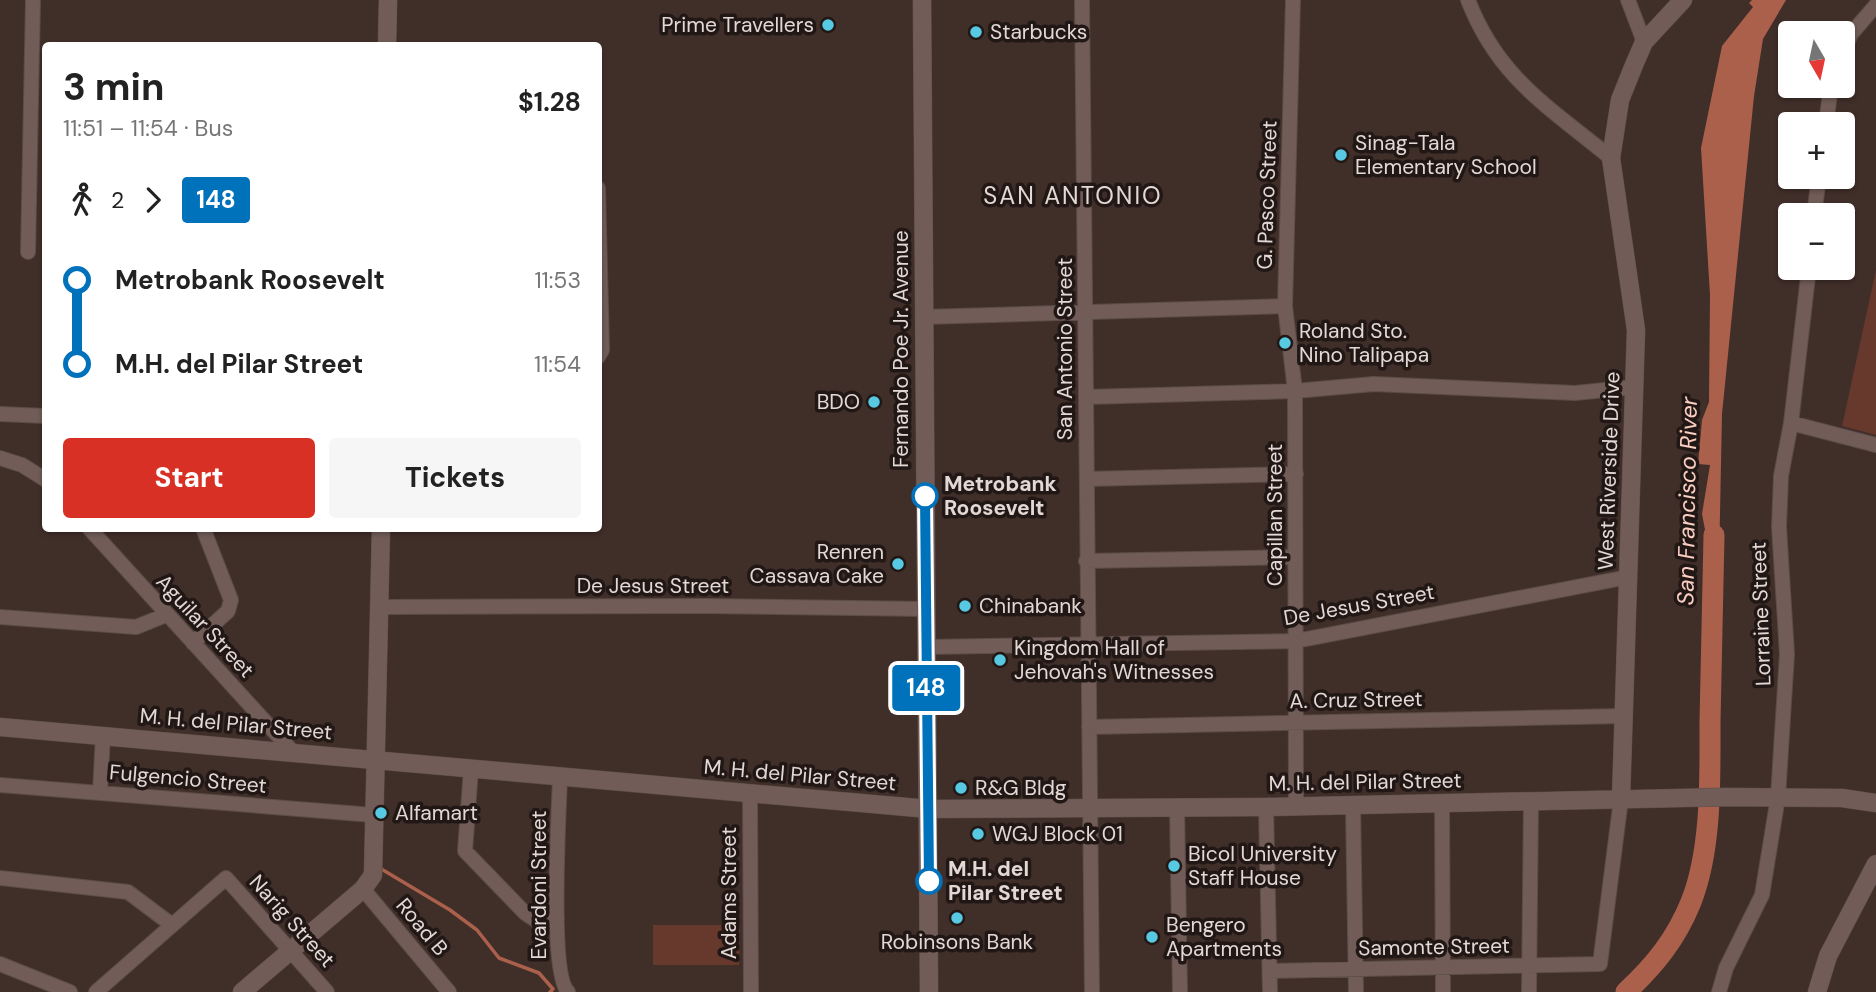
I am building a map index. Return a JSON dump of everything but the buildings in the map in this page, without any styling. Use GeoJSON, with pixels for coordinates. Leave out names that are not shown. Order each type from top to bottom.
{"type":"FeatureCollection","features":[{"type":"Feature","properties":{"kind":"street"},"geometry":{"type":"LineString","coordinates":[[27,252],[33,0]]}},
{"type":"Feature","properties":{"kind":"street"},"geometry":{"type":"LineString","coordinates":[[387,42],[388,0]]}},
{"type":"Feature","properties":{"kind":"street","name":"Fernando Poe Jr. Avenue"},"geometry":{"type":"LineString","coordinates":[[922,0],[929,992]]}},
{"type":"Feature","properties":{"kind":"street","name":"San Antonio Street"},"geometry":{"type":"LineString","coordinates":[[1082,0],[1092,992]]}},
{"type":"Feature","properties":{"kind":"street","name":"G. Pasco Street"},"geometry":{"type":"LineString","coordinates":[[1293,0],[1285,306],[1295,391]]}},
{"type":"Feature","properties":{"kind":"street"},"geometry":{"type":"LineString","coordinates":[[1468,0],[1489,47],[1506,70],[1611,158]]}},
{"type":"Feature","properties":{"kind":"street"},"geometry":{"type":"LineString","coordinates":[[1629,0],[1644,42]]}},
{"type":"Feature","properties":{"kind":"street","name":"West Riverside Drive"},"geometry":{"type":"LineString","coordinates":[[1600,964],[1620,799],[1636,330],[1611,158],[1620,100],[1644,42],[1683,0]]}},
{"type":"Feature","properties":{"kind":"street"},"geometry":{"type":"LineString","coordinates":[[1855,29],[1876,5]]}},
{"type":"Feature","properties":{"kind":"street","name":"Lorraine Street"},"geometry":{"type":"LineString","coordinates":[[1720,992],[1726,968],[1762,895],[1778,797],[1787,654],[1779,527],[1780,489],[1791,422],[1808,280]]}},
{"type":"Feature","properties":{"kind":"street"},"geometry":{"type":"LineString","coordinates":[[924,317],[1285,306]]}},
{"type":"Feature","properties":{"kind":"street"},"geometry":{"type":"LineString","coordinates":[[1086,397],[1295,391],[1374,384],[1575,393],[1635,387]]}},
{"type":"Feature","properties":{"kind":"street","name":"Capillan Street"},"geometry":{"type":"LineString","coordinates":[[1295,391],[1296,806]]}},
{"type":"Feature","properties":{"kind":"street"},"geometry":{"type":"LineString","coordinates":[[0,414],[42,416]]}},
{"type":"Feature","properties":{"kind":"street"},"geometry":{"type":"LineString","coordinates":[[1791,422],[1876,444]]}},
{"type":"Feature","properties":{"kind":"street"},"geometry":{"type":"LineString","coordinates":[[0,458],[22,465],[42,478]]}},
{"type":"Feature","properties":{"kind":"street"},"geometry":{"type":"LineString","coordinates":[[1087,479],[1296,474]]}},
{"type":"Feature","properties":{"kind":"street","name":"Aguilar Street"},"geometry":{"type":"LineString","coordinates":[[93,532],[291,750]]}},
{"type":"Feature","properties":{"kind":"street"},"geometry":{"type":"LineString","coordinates":[[193,643],[223,617],[231,600],[205,532]]}},
{"type":"Feature","properties":{"kind":"street"},"geometry":{"type":"LineString","coordinates":[[242,992],[363,889],[373,874],[381,532]]}},
{"type":"Feature","properties":{"kind":"street"},"geometry":{"type":"LineString","coordinates":[[1086,561],[1295,557]]}},
{"type":"Feature","properties":{"kind":"street","name":"De Jesus Street"},"geometry":{"type":"LineString","coordinates":[[926,647],[1296,640],[1628,577]]}},
{"type":"Feature","properties":{"kind":"street","name":"De Jesus Street"},"geometry":{"type":"LineString","coordinates":[[380,607],[706,606],[926,610]]}},
{"type":"Feature","properties":{"kind":"street"},"geometry":{"type":"LineString","coordinates":[[0,617],[136,627],[166,615]]}},
{"type":"Feature","properties":{"kind":"street","name":"A. Cruz Street"},"geometry":{"type":"LineString","coordinates":[[1089,727],[1623,716]]}},
{"type":"Feature","properties":{"kind":"street","name":"M. H. del Pilar Street"},"geometry":{"type":"LineString","coordinates":[[0,727],[291,750],[471,769],[929,809],[1266,807],[1726,797],[1842,798],[1876,803]]}},
{"type":"Feature","properties":{"kind":"street"},"geometry":{"type":"LineString","coordinates":[[100,793],[103,735]]}},
{"type":"Feature","properties":{"kind":"street"},"geometry":{"type":"LineString","coordinates":[[471,769],[465,851],[525,913],[537,921],[557,919]]}},
{"type":"Feature","properties":{"kind":"street","name":"Evardoni Street"},"geometry":{"type":"LineString","coordinates":[[560,777],[557,919],[560,970],[564,988],[568,992]]}},
{"type":"Feature","properties":{"kind":"street","name":"Fulgencio Street"},"geometry":{"type":"LineString","coordinates":[[0,785],[373,815]]}},
{"type":"Feature","properties":{"kind":"street","name":"Adams Street"},"geometry":{"type":"LineString","coordinates":[[750,794],[751,992]]}},
{"type":"Feature","properties":{"kind":"street"},"geometry":{"type":"LineString","coordinates":[[1529,992],[1531,801]]}},
{"type":"Feature","properties":{"kind":"street"},"geometry":{"type":"LineString","coordinates":[[1442,803],[1443,992]]}},
{"type":"Feature","properties":{"kind":"street"},"geometry":{"type":"LineString","coordinates":[[1353,805],[1356,992]]}},
{"type":"Feature","properties":{"kind":"street"},"geometry":{"type":"LineString","coordinates":[[1177,807],[1180,992]]}},
{"type":"Feature","properties":{"kind":"street"},"geometry":{"type":"LineString","coordinates":[[1266,807],[1270,992]]}},
{"type":"Feature","properties":{"kind":"street"},"geometry":{"type":"LineString","coordinates":[[1817,992],[1828,956],[1876,864]]}},
{"type":"Feature","properties":{"kind":"street"},"geometry":{"type":"LineString","coordinates":[[0,878],[128,891],[172,925],[96,992]]}},
{"type":"Feature","properties":{"kind":"street","name":"Narig Street"},"geometry":{"type":"LineString","coordinates":[[172,925],[226,878],[327,992]]}},
{"type":"Feature","properties":{"kind":"street","name":"Road B"},"geometry":{"type":"LineString","coordinates":[[363,889],[449,992]]}},
{"type":"Feature","properties":{"kind":"street"},"geometry":{"type":"LineString","coordinates":[[0,964],[70,992]]}},
{"type":"Feature","properties":{"kind":"street","name":"Samonte Street"},"geometry":{"type":"LineString","coordinates":[[1269,971],[1600,964]]}},
{"type":"Feature","properties":{"kind":"street"},"geometry":{"type":"LineString","coordinates":[[109,980],[119,992]]}},
{"type":"Feature","properties":{"kind":"shaded area"},"geometry":{"type":"Polygon","coordinates":[[[1752,0],[1786,0],[1763,39],[1754,96],[1722,414],[1719,563],[1711,561],[1702,514],[1710,465],[1698,464],[1702,420],[1709,402],[1710,295],[1701,148],[1722,46],[1753,7],[1749,3],[1752,0]]]}},
{"type":"Feature","properties":{"kind":"shaded area"},"geometry":{"type":"Polygon","coordinates":[[[1876,270],[1876,435],[1842,426],[1876,270]]]}},
{"type":"Feature","properties":{"kind":"shaded area"},"geometry":{"type":"Polygon","coordinates":[[[653,925],[740,925],[739,965],[653,965],[653,925]]]}},
{"type":"Feature","properties":{"kind":"waterway","name":"San Francisco River"},"geometry":{"type":"LineString","coordinates":[[1626,992],[1646,972],[1679,928],[1691,902],[1703,859],[1710,790],[1714,535]]}},
{"type":"Feature","properties":{"kind":"waterway","name":"San Francisco River"},"geometry":{"type":"LineString","coordinates":[[378,867],[450,910],[477,930],[499,958],[539,973],[553,989],[550,992]]}},
{"type":"Feature","properties":{"kind":"bus line","name":"148"},"geometry":{"type":"LineString","coordinates":[[925,496],[929,881]]}},
{"type":"Feature","properties":{"kind":"place","name":"Prime Travellers"},"geometry":{"type":"Point","coordinates":[828,25]}},
{"type":"Feature","properties":{"kind":"place","name":"Starbucks"},"geometry":{"type":"Point","coordinates":[976,32]}},
{"type":"Feature","properties":{"kind":"place","name":"Sinag-Tala Elementary School"},"geometry":{"type":"Point","coordinates":[1341,155]}},
{"type":"Feature","properties":{"kind":"place","name":"Roland Sto. Nino Talipapa"},"geometry":{"type":"Point","coordinates":[1285,343]}},
{"type":"Feature","properties":{"kind":"place","name":"BDO"},"geometry":{"type":"Point","coordinates":[874,402]}},
{"type":"Feature","properties":{"kind":"place","name":"Metrobank Roosevelt"},"geometry":{"type":"Point","coordinates":[925,496]}},
{"type":"Feature","properties":{"kind":"place","name":"Renren Cassava Cake"},"geometry":{"type":"Point","coordinates":[898,564]}},
{"type":"Feature","properties":{"kind":"place","name":"Chinabank"},"geometry":{"type":"Point","coordinates":[965,606]}},
{"type":"Feature","properties":{"kind":"place","name":"Kingdom Hall of Jehovah's Witnesses"},"geometry":{"type":"Point","coordinates":[1000,660]}},
{"type":"Feature","properties":{"kind":"place","name":"R&G Bldg"},"geometry":{"type":"Point","coordinates":[961,788]}},
{"type":"Feature","properties":{"kind":"place","name":"Alfamart"},"geometry":{"type":"Point","coordinates":[381,813]}},
{"type":"Feature","properties":{"kind":"place","name":"WGJ Block 01"},"geometry":{"type":"Point","coordinates":[978,834]}},
{"type":"Feature","properties":{"kind":"place","name":"Bicol University Staff House"},"geometry":{"type":"Point","coordinates":[1174,866]}},
{"type":"Feature","properties":{"kind":"place","name":"M.H. del Pilar Street"},"geometry":{"type":"Point","coordinates":[929,881]}},
{"type":"Feature","properties":{"kind":"place","name":"Robinsons Bank"},"geometry":{"type":"Point","coordinates":[957,918]}},
{"type":"Feature","properties":{"kind":"place","name":"Bengero Apartments"},"geometry":{"type":"Point","coordinates":[1152,937]}},
{"type":"Feature","properties":{"kind":"district","name":"SAN ANTONIO"},"geometry":{"type":"Point","coordinates":[1073,195]}}]}
